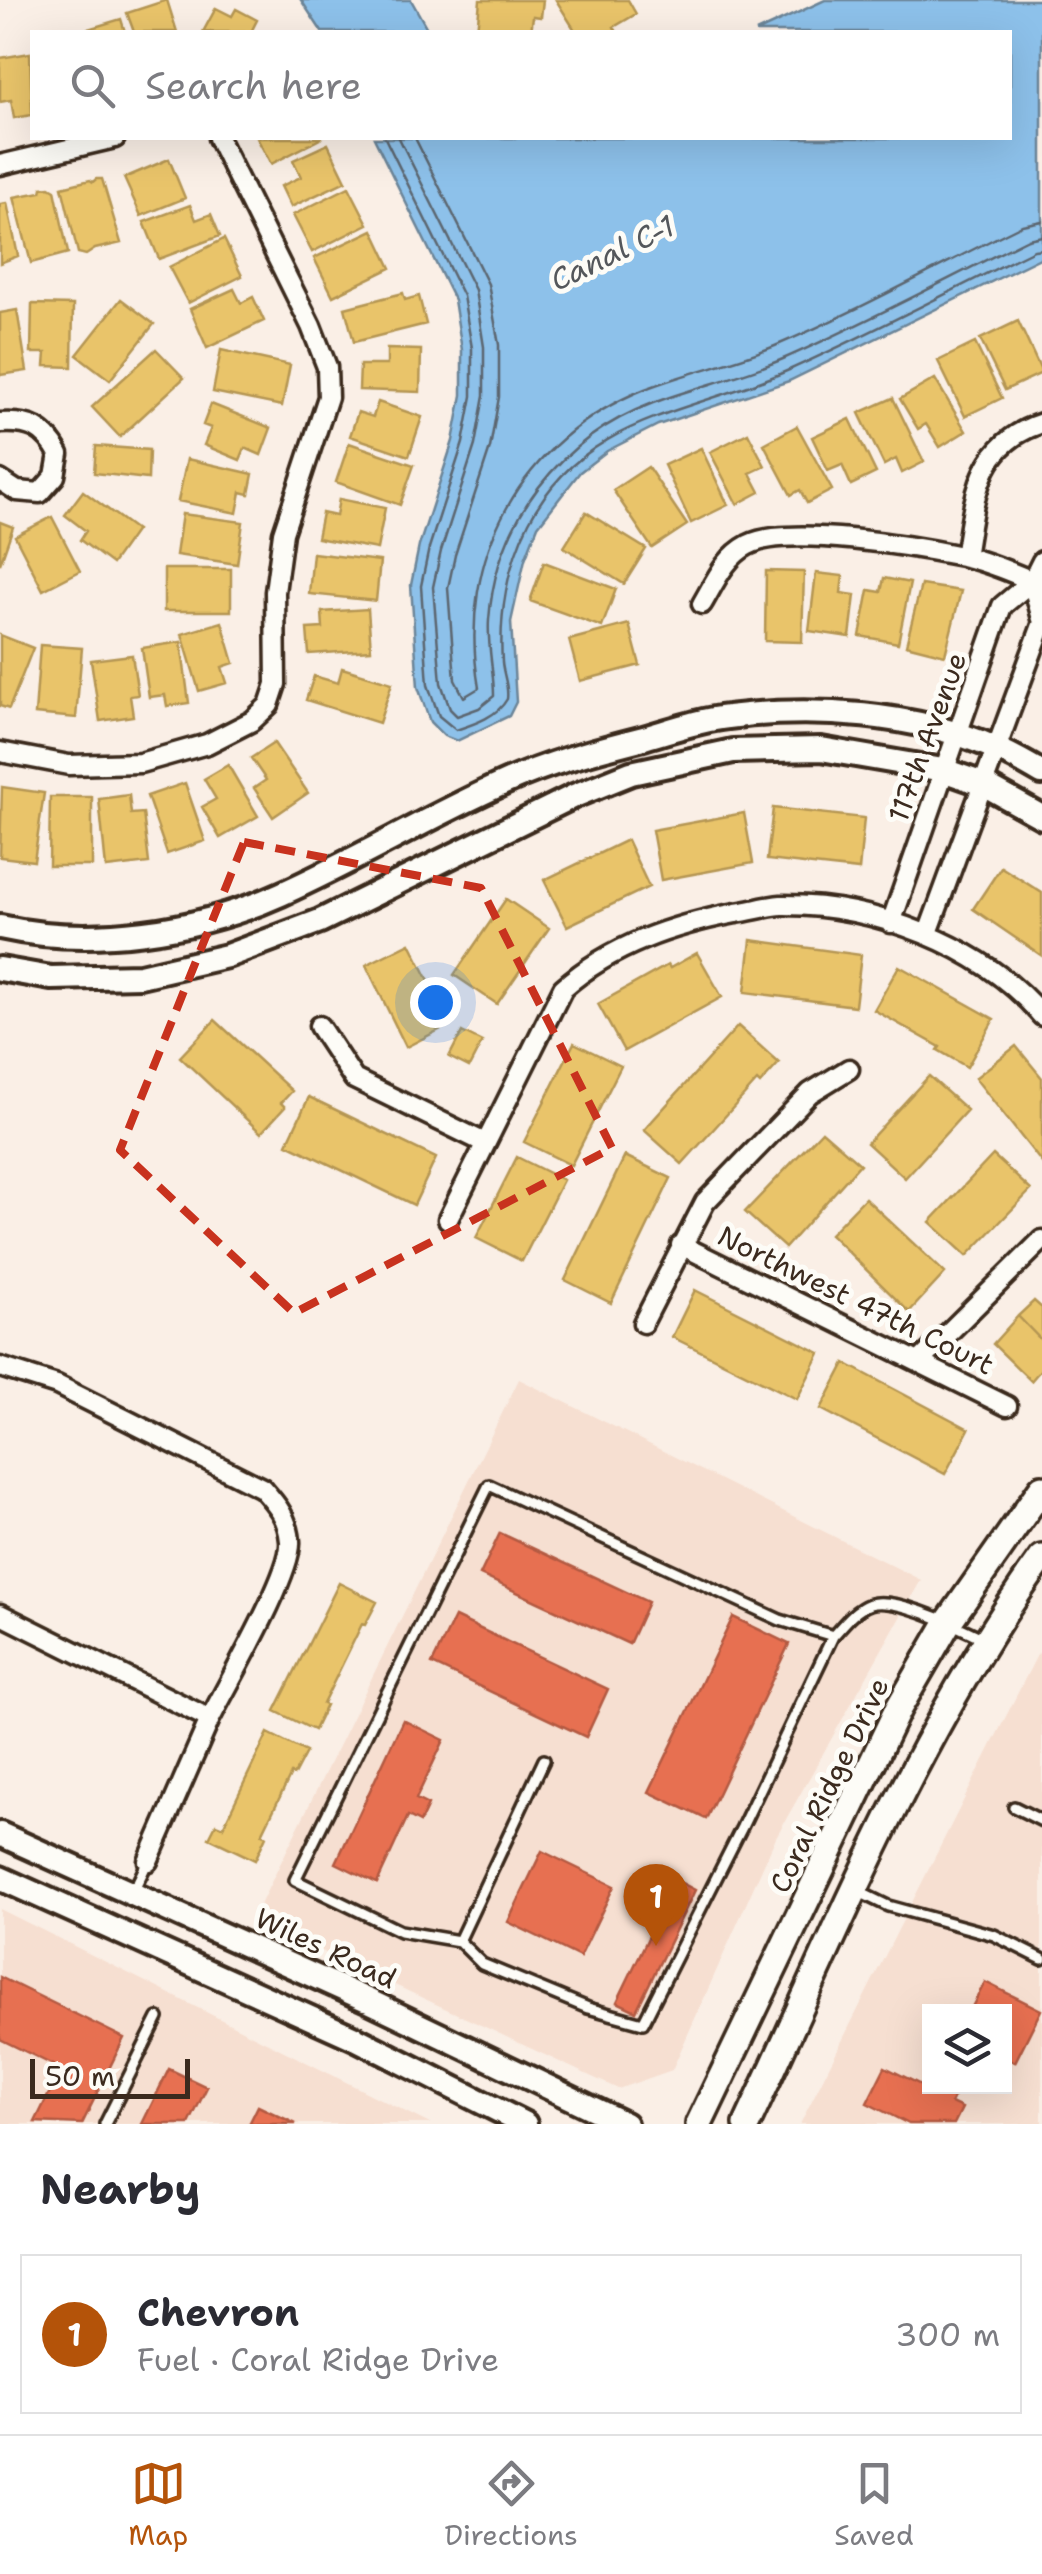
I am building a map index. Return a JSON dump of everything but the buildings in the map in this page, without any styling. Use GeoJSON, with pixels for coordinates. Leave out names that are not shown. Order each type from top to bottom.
{"type":"FeatureCollection","features":[{"type":"Feature","properties":{"kind":"main road","name":"Coral Ridge Drive"},"geometry":{"type":"LineString","coordinates":[[699,2124],[876,1753],[949,1621],[1042,1488]]}},
{"type":"Feature","properties":{"kind":"main road"},"geometry":{"type":"LineString","coordinates":[[747,2124],[925,1746],[986,1641],[1042,1558]]}},
{"type":"Feature","properties":{"kind":"street"},"geometry":{"type":"LineString","coordinates":[[0,165],[107,140]]}},
{"type":"Feature","properties":{"kind":"street"},"geometry":{"type":"LineString","coordinates":[[0,752],[69,765],[140,763],[207,744],[252,721],[269,705],[276,684],[275,592],[282,533],[328,397],[327,366],[219,140]]}},
{"type":"Feature","properties":{"kind":"street"},"geometry":{"type":"LineString","coordinates":[[0,422],[24,422],[48,434],[59,454],[54,476],[40,493],[17,491],[0,480]]}},
{"type":"Feature","properties":{"kind":"street"},"geometry":{"type":"LineString","coordinates":[[965,557],[974,501],[986,464],[1008,438],[1042,424]]}},
{"type":"Feature","properties":{"kind":"street"},"geometry":{"type":"LineString","coordinates":[[702,604],[732,555],[753,542],[798,536],[881,543],[965,557],[1037,583],[1042,622],[928,933]]}},
{"type":"Feature","properties":{"kind":"street","name":"117th Avenue"},"geometry":{"type":"LineString","coordinates":[[890,924],[1002,606],[1037,583],[1042,561]]}},
{"type":"Feature","properties":{"kind":"street"},"geometry":{"type":"LineString","coordinates":[[0,927],[90,936],[137,933],[237,910],[278,896],[502,784],[563,758],[726,716],[823,712],[897,721],[996,748],[1042,772]]}},
{"type":"Feature","properties":{"kind":"street"},"geometry":{"type":"LineString","coordinates":[[0,969],[51,978],[140,976],[227,956],[320,921],[574,796],[632,773],[716,755],[778,748],[821,749],[943,770],[983,784],[1042,817]]}},
{"type":"Feature","properties":{"kind":"street"},"geometry":{"type":"LineString","coordinates":[[448,1218],[563,988],[590,964],[642,938],[707,918],[780,905],[841,911],[928,933],[971,956],[1042,1016]]}},
{"type":"Feature","properties":{"kind":"street"},"geometry":{"type":"LineString","coordinates":[[319,1026],[354,1079],[485,1143]]}},
{"type":"Feature","properties":{"kind":"street"},"geometry":{"type":"LineString","coordinates":[[643,1323],[705,1202],[810,1093],[849,1069]]}},
{"type":"Feature","properties":{"kind":"street"},"geometry":{"type":"LineString","coordinates":[[920,1361],[1042,1240]]}},
{"type":"Feature","properties":{"kind":"street","name":"Northwest 47th Court"},"geometry":{"type":"LineString","coordinates":[[681,1245],[1007,1406]]}},
{"type":"Feature","properties":{"kind":"street"},"geometry":{"type":"LineString","coordinates":[[0,1366],[57,1385],[262,1488],[284,1514],[291,1545],[284,1574],[210,1719],[148,1861]]}},
{"type":"Feature","properties":{"kind":"street"},"geometry":{"type":"LineString","coordinates":[[0,1614],[210,1719]]}},
{"type":"Feature","properties":{"kind":"street","name":"Wiles Road"},"geometry":{"type":"LineString","coordinates":[[0,1834],[367,2000],[625,2124]]}},
{"type":"Feature","properties":{"kind":"street"},"geometry":{"type":"LineString","coordinates":[[0,1878],[357,2039],[525,2124]]}},
{"type":"Feature","properties":{"kind":"lane"},"geometry":{"type":"LineString","coordinates":[[833,1636],[780,1620],[489,1485],[295,1880],[400,1931],[459,1942],[482,1964],[588,2008],[642,2023],[833,1636],[853,1614],[872,1603],[898,1604],[918,1614],[949,1621],[986,1641]]}},
{"type":"Feature","properties":{"kind":"lane"},"geometry":{"type":"LineString","coordinates":[[459,1942],[544,1760]]}},
{"type":"Feature","properties":{"kind":"lane"},"geometry":{"type":"LineString","coordinates":[[1014,1807],[1042,1821]]}},
{"type":"Feature","properties":{"kind":"lane"},"geometry":{"type":"LineString","coordinates":[[133,1892],[148,1861]]}},
{"type":"Feature","properties":{"kind":"lane"},"geometry":{"type":"LineString","coordinates":[[857,1890],[888,1906],[980,1930],[1042,1959]]}},
{"type":"Feature","properties":{"kind":"lane"},"geometry":{"type":"LineString","coordinates":[[105,2124],[158,2018]]}},
{"type":"Feature","properties":{"kind":"highlighted area"},"geometry":{"type":"Polygon","coordinates":[[[244,842],[481,888],[612,1148],[294,1313],[120,1150],[244,842]]]}},
{"type":"Feature","properties":{"kind":"shaded area"},"geometry":{"type":"Polygon","coordinates":[[[519,1379],[921,1580],[776,1837],[672,2070],[618,2089],[253,1919],[519,1379]]]}},
{"type":"Feature","properties":{"kind":"shaded area"},"geometry":{"type":"Polygon","coordinates":[[[1038,1653],[1042,1655],[1042,2124],[800,2124],[1038,1653]]]}},
{"type":"Feature","properties":{"kind":"shaded area"},"geometry":{"type":"Polygon","coordinates":[[[0,1909],[430,2124],[0,2124],[0,1909]]]}},
{"type":"Feature","properties":{"kind":"water"},"geometry":{"type":"Polygon","coordinates":[[[301,0],[411,0],[428,30],[321,30],[301,0]]]}},
{"type":"Feature","properties":{"kind":"water","name":"Canal C-1"},"geometry":{"type":"Polygon","coordinates":[[[825,0],[1042,0],[1042,257],[789,381],[658,425],[607,451],[580,472],[538,526],[525,559],[511,622],[516,702],[509,716],[457,741],[444,736],[430,722],[418,687],[411,585],[419,546],[453,441],[462,395],[462,350],[454,300],[375,140],[1012,140],[1012,30],[760,30],[825,0]]]}},
{"type":"Feature","properties":{"kind":"place","name":"Chevron"},"geometry":{"type":"Point","coordinates":[656,1946]}}]}
